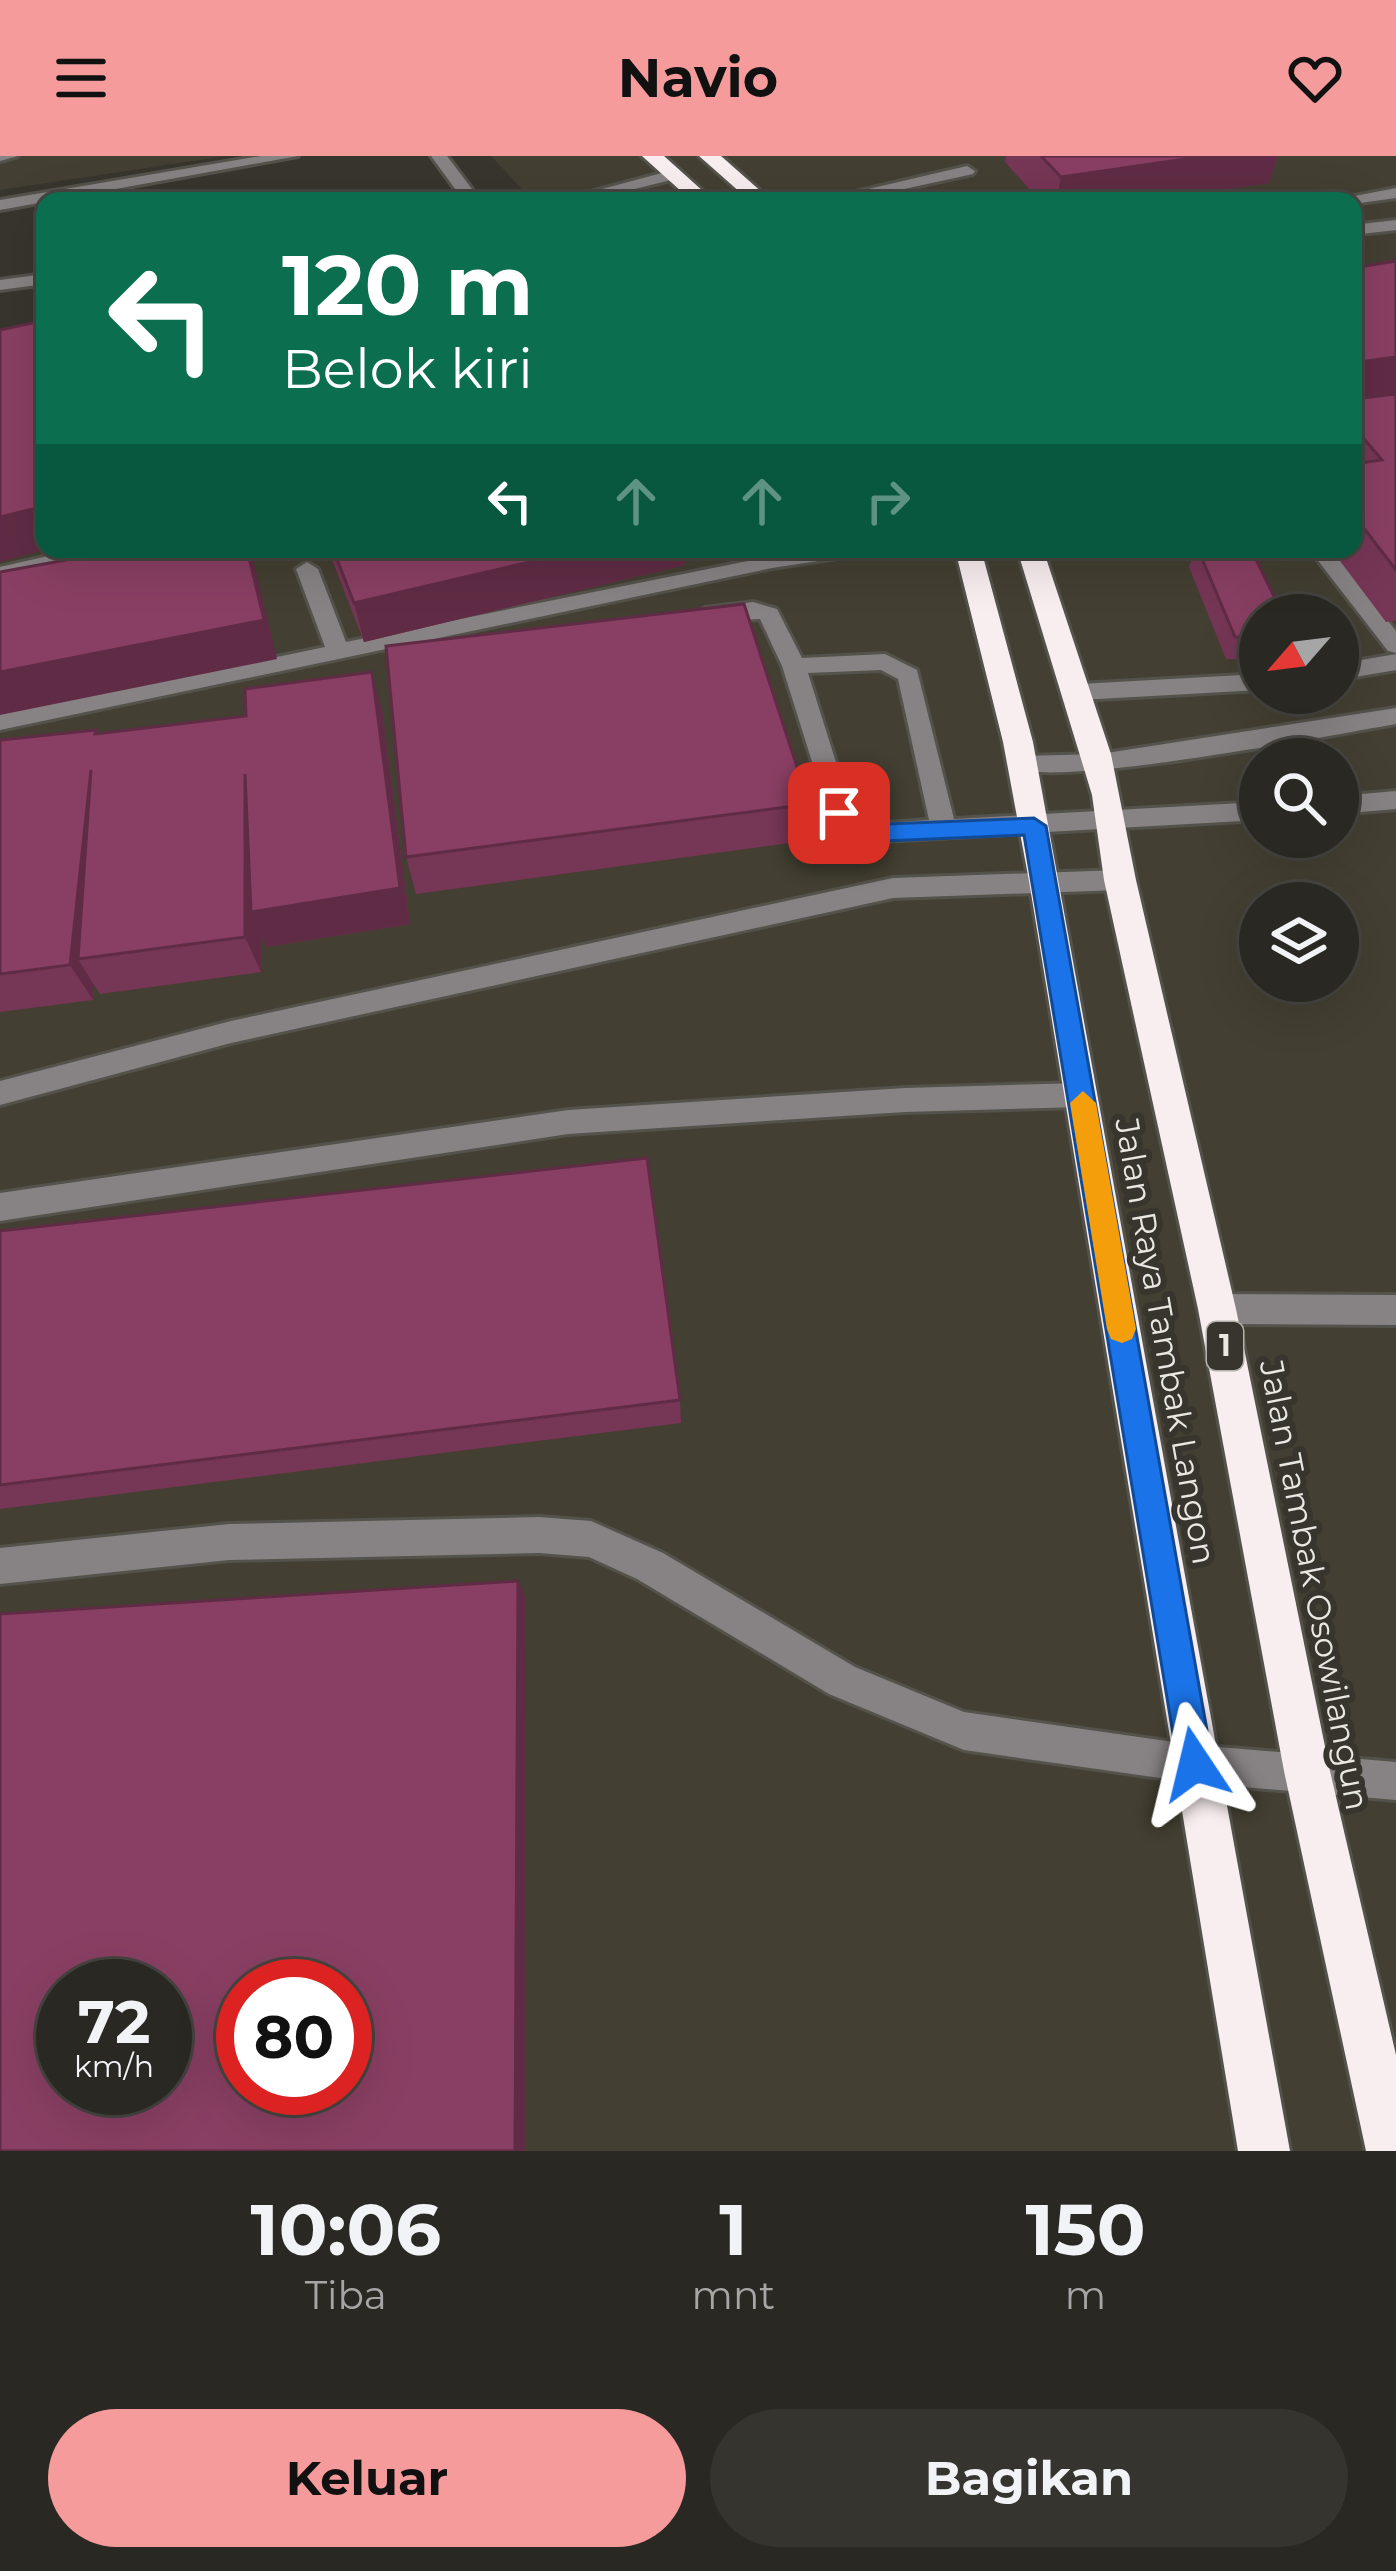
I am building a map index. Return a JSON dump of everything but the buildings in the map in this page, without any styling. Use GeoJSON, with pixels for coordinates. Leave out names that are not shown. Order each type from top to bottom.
{"type":"FeatureCollection","features":[{"type":"Feature","properties":{"kind":"highway"},"geometry":{"type":"LineString","coordinates":[[652,156],[693,192]]}},
{"type":"Feature","properties":{"kind":"highway"},"geometry":{"type":"LineString","coordinates":[[709,156],[751,192]]}},
{"type":"Feature","properties":{"kind":"highway","name":"Jalan Raya Tambak Langon"},"geometry":{"type":"LineString","coordinates":[[970,558],[1022,765],[1045,881],[1264,2151]]}},
{"type":"Feature","properties":{"kind":"highway","name":"Jalan Tambak Osowilangun"},"geometry":{"type":"LineString","coordinates":[[1033,558],[1080,692],[1115,823],[1120,880],[1217,1309],[1307,1771],[1392,2151]]}},
{"type":"Feature","properties":{"kind":"lane"},"geometry":{"type":"LineString","coordinates":[[0,156],[10,156]]}},
{"type":"Feature","properties":{"kind":"lane"},"geometry":{"type":"LineString","coordinates":[[81,192],[290,156]]}},
{"type":"Feature","properties":{"kind":"lane"},"geometry":{"type":"LineString","coordinates":[[439,156],[466,192]]}},
{"type":"Feature","properties":{"kind":"lane"},"geometry":{"type":"LineString","coordinates":[[867,192],[967,171]]}},
{"type":"Feature","properties":{"kind":"lane"},"geometry":{"type":"LineString","coordinates":[[603,192],[673,175]]}},
{"type":"Feature","properties":{"kind":"lane"},"geometry":{"type":"LineString","coordinates":[[1362,198],[1396,193]]}},
{"type":"Feature","properties":{"kind":"lane"},"geometry":{"type":"LineString","coordinates":[[0,206],[36,200]]}},
{"type":"Feature","properties":{"kind":"lane"},"geometry":{"type":"LineString","coordinates":[[1362,229],[1396,226]]}},
{"type":"Feature","properties":{"kind":"lane"},"geometry":{"type":"LineString","coordinates":[[0,285],[36,280]]}},
{"type":"Feature","properties":{"kind":"lane"},"geometry":{"type":"LineString","coordinates":[[0,574],[68,558]]}},
{"type":"Feature","properties":{"kind":"lane"},"geometry":{"type":"LineString","coordinates":[[0,722],[754,558]]}},
{"type":"Feature","properties":{"kind":"lane"},"geometry":{"type":"LineString","coordinates":[[1327,558],[1396,646]]}},
{"type":"Feature","properties":{"kind":"lane"},"geometry":{"type":"LineString","coordinates":[[307,569],[338,650]]}},
{"type":"Feature","properties":{"kind":"lane"},"geometry":{"type":"LineString","coordinates":[[687,618],[753,609],[769,614],[794,666],[839,813],[884,832],[1239,813]]}},
{"type":"Feature","properties":{"kind":"lane"},"geometry":{"type":"LineString","coordinates":[[794,666],[885,662],[909,675],[944,827]]}},
{"type":"Feature","properties":{"kind":"lane"},"geometry":{"type":"LineString","coordinates":[[1359,668],[1396,662]]}},
{"type":"Feature","properties":{"kind":"lane"},"geometry":{"type":"LineString","coordinates":[[1080,692],[1239,683]]}},
{"type":"Feature","properties":{"kind":"lane"},"geometry":{"type":"LineString","coordinates":[[1022,765],[1100,763],[1396,716]]}},
{"type":"Feature","properties":{"kind":"lane"},"geometry":{"type":"LineString","coordinates":[[1359,803],[1396,800]]}},
{"type":"Feature","properties":{"kind":"lane"},"geometry":{"type":"LineString","coordinates":[[0,1093],[231,1032],[893,888],[1120,880]]}},
{"type":"Feature","properties":{"kind":"lane"},"geometry":{"type":"LineString","coordinates":[[0,1207],[568,1122],[905,1100],[1082,1094]]}},
{"type":"Feature","properties":{"kind":"lane"},"geometry":{"type":"LineString","coordinates":[[1217,1309],[1396,1310]]}},
{"type":"Feature","properties":{"kind":"lane"},"geometry":{"type":"LineString","coordinates":[[0,1566],[229,1542],[539,1535],[591,1539],[650,1565],[842,1681],[964,1731],[1195,1764],[1396,1781]]}},
{"type":"Feature","properties":{"kind":"shaded area"},"geometry":{"type":"Polygon","coordinates":[[[0,156],[226,156],[0,190],[0,156]]]}},
{"type":"Feature","properties":{"kind":"shaded area"},"geometry":{"type":"Polygon","coordinates":[[[491,156],[1396,156],[1396,2151],[0,2151],[0,349],[36,509],[36,558],[1362,558],[1362,192],[525,192],[491,156]]]}},
{"type":"Feature","properties":{"kind":"slow traffic"},"geometry":{"type":"LineString","coordinates":[[1083,1103],[1122,1329]]}},
{"type":"Feature","properties":{"kind":"route"},"geometry":{"type":"LineString","coordinates":[[839,813],[884,832],[1034,826],[1195,1764]]}}]}
